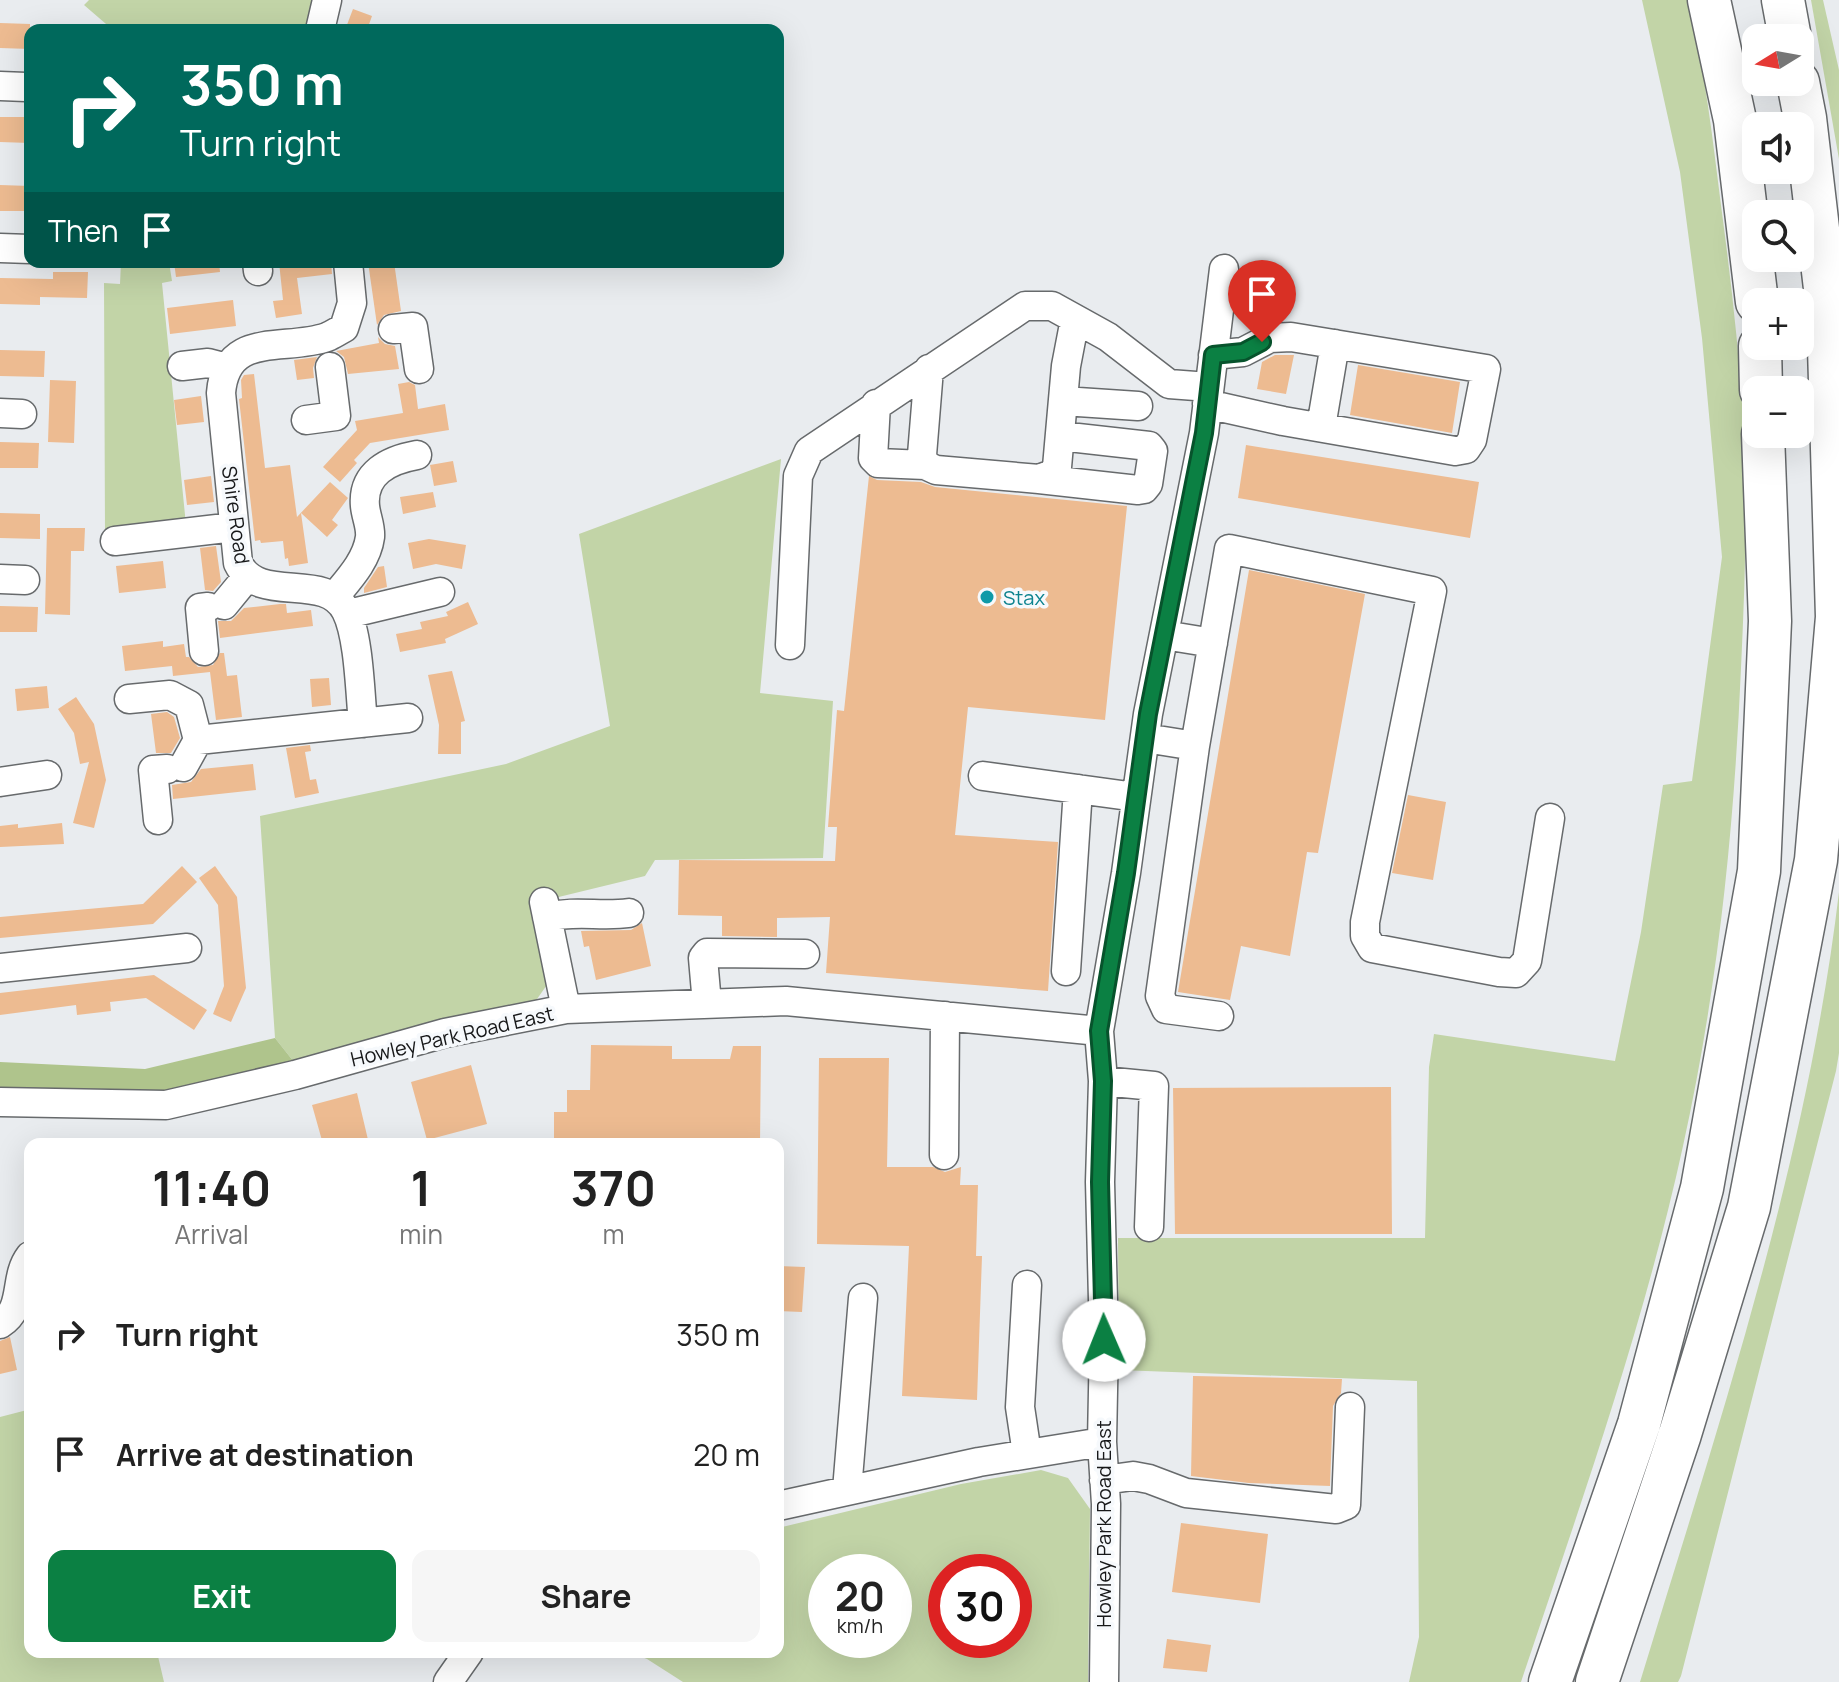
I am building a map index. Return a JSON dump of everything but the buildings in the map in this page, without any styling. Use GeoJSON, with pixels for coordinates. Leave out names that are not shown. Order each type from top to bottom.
{"type":"FeatureCollection","features":[{"type":"Feature","properties":{"kind":"highway"},"geometry":{"type":"LineString","coordinates":[[1709,0],[1735,120],[1755,288]]}},
{"type":"Feature","properties":{"kind":"highway"},"geometry":{"type":"LineString","coordinates":[[1783,0],[1787,24]]}},
{"type":"Feature","properties":{"kind":"highway"},"geometry":{"type":"LineString","coordinates":[[1597,1682],[1680,1434],[1749,1207],[1816,860],[1837,617],[1828,314],[1801,96]]}},
{"type":"Feature","properties":{"kind":"highway"},"geometry":{"type":"LineString","coordinates":[[1550,1682],[1639,1424],[1698,1203],[1759,871],[1770,621],[1764,448]]}},
{"type":"Feature","properties":{"kind":"street"},"geometry":{"type":"LineString","coordinates":[[321,24],[327,0]]}},
{"type":"Feature","properties":{"kind":"street"},"geometry":{"type":"LineString","coordinates":[[0,248],[24,249]]}},
{"type":"Feature","properties":{"kind":"street","name":"Howley Park Road East"},"geometry":{"type":"LineString","coordinates":[[1104,1682],[1104,1340],[1100,1182],[1103,1081],[1099,1031],[1145,738],[1208,395],[1224,269]]}},
{"type":"Feature","properties":{"kind":"street"},"geometry":{"type":"LineString","coordinates":[[182,366],[208,363],[227,368],[246,350],[323,349],[344,328],[349,317],[352,303],[349,272]]}},
{"type":"Feature","properties":{"kind":"street"},"geometry":{"type":"LineString","coordinates":[[790,645],[798,476],[809,451],[1025,306],[1052,306],[1108,337],[1169,384],[1321,427],[1455,451],[1466,449],[1472,440],[1486,369],[1277,337],[1243,352],[1213,355]]}},
{"type":"Feature","properties":{"kind":"street"},"geometry":{"type":"LineString","coordinates":[[349,317],[374,332],[413,327],[419,369]]}},
{"type":"Feature","properties":{"kind":"street"},"geometry":{"type":"LineString","coordinates":[[1039,479],[1052,474],[1057,467],[1075,319]]}},
{"type":"Feature","properties":{"kind":"street"},"geometry":{"type":"LineString","coordinates":[[1321,427],[1335,344]]}},
{"type":"Feature","properties":{"kind":"street"},"geometry":{"type":"LineString","coordinates":[[306,420],[336,416],[323,349]]}},
{"type":"Feature","properties":{"kind":"street","name":"Shire Road"},"geometry":{"type":"LineString","coordinates":[[227,368],[221,393],[238,563],[247,577],[275,586],[307,589],[341,605]]}},
{"type":"Feature","properties":{"kind":"street"},"geometry":{"type":"LineString","coordinates":[[925,465],[922,455],[929,369]]}},
{"type":"Feature","properties":{"kind":"street"},"geometry":{"type":"LineString","coordinates":[[1063,401],[1138,406]]}},
{"type":"Feature","properties":{"kind":"street"},"geometry":{"type":"LineString","coordinates":[[876,404],[873,458],[878,463],[925,465],[936,470],[1138,490],[1148,484],[1153,451],[1149,446],[1060,436]]}},
{"type":"Feature","properties":{"kind":"street"},"geometry":{"type":"LineString","coordinates":[[363,723],[354,637],[341,605],[369,539],[370,527],[364,501],[367,486],[375,473],[388,463],[417,455]]}},
{"type":"Feature","properties":{"kind":"street"},"geometry":{"type":"LineString","coordinates":[[115,541],[234,527]]}},
{"type":"Feature","properties":{"kind":"street"},"geometry":{"type":"LineString","coordinates":[[1219,1016],[1166,1009],[1160,996],[1195,746],[1229,549],[1432,591],[1365,922],[1365,936],[1372,948],[1516,973],[1527,961],[1550,818]]}},
{"type":"Feature","properties":{"kind":"street"},"geometry":{"type":"LineString","coordinates":[[204,651],[200,608],[216,606],[247,577]]}},
{"type":"Feature","properties":{"kind":"street"},"geometry":{"type":"LineString","coordinates":[[341,605],[440,592]]}},
{"type":"Feature","properties":{"kind":"street"},"geometry":{"type":"LineString","coordinates":[[1164,635],[1213,643]]}},
{"type":"Feature","properties":{"kind":"street"},"geometry":{"type":"LineString","coordinates":[[129,699],[170,695],[189,705],[198,740]]}},
{"type":"Feature","properties":{"kind":"street"},"geometry":{"type":"LineString","coordinates":[[158,820],[153,770],[175,768],[198,740],[408,718]]}},
{"type":"Feature","properties":{"kind":"street"},"geometry":{"type":"LineString","coordinates":[[1145,738],[1195,746]]}},
{"type":"Feature","properties":{"kind":"street"},"geometry":{"type":"LineString","coordinates":[[0,782],[47,775]]}},
{"type":"Feature","properties":{"kind":"street"},"geometry":{"type":"LineString","coordinates":[[983,776],[1136,797]]}},
{"type":"Feature","properties":{"kind":"street"},"geometry":{"type":"LineString","coordinates":[[1066,971],[1078,789]]}},
{"type":"Feature","properties":{"kind":"street"},"geometry":{"type":"LineString","coordinates":[[566,1009],[545,910],[611,915],[629,913]]}},
{"type":"Feature","properties":{"kind":"street"},"geometry":{"type":"LineString","coordinates":[[0,968],[187,948]]}},
{"type":"Feature","properties":{"kind":"street"},"geometry":{"type":"LineString","coordinates":[[707,1004],[704,954],[805,954]]}},
{"type":"Feature","properties":{"kind":"street","name":"Howley Park Road East"},"geometry":{"type":"LineString","coordinates":[[0,1102],[166,1105],[295,1075],[445,1033],[566,1009],[786,1001],[1099,1031]]}},
{"type":"Feature","properties":{"kind":"street"},"geometry":{"type":"LineString","coordinates":[[944,1155],[945,1016]]}},
{"type":"Feature","properties":{"kind":"street"},"geometry":{"type":"LineString","coordinates":[[1103,1081],[1154,1086],[1149,1227]]}},
{"type":"Feature","properties":{"kind":"street"},"geometry":{"type":"LineString","coordinates":[[0,1324],[17,1305],[24,1266]]}},
{"type":"Feature","properties":{"kind":"street"},"geometry":{"type":"LineString","coordinates":[[1027,1285],[1020,1407],[1027,1454]]}},
{"type":"Feature","properties":{"kind":"street"},"geometry":{"type":"LineString","coordinates":[[847,1490],[863,1298]]}},
{"type":"Feature","properties":{"kind":"street"},"geometry":{"type":"LineString","coordinates":[[1104,1480],[1133,1476],[1186,1493],[1336,1509],[1346,1505],[1350,1407]]}},
{"type":"Feature","properties":{"kind":"street"},"geometry":{"type":"LineString","coordinates":[[784,1505],[1027,1454],[1102,1442]]}},
{"type":"Feature","properties":{"kind":"street"},"geometry":{"type":"LineString","coordinates":[[448,1682],[465,1658]]}},
{"type":"Feature","properties":{"kind":"green space"},"geometry":{"type":"Polygon","coordinates":[[[89,0],[313,0],[309,24],[106,24],[84,5],[89,0]]]}},
{"type":"Feature","properties":{"kind":"green space"},"geometry":{"type":"Polygon","coordinates":[[[1642,0],[1688,0],[1712,133],[1732,290],[1742,406],[1742,448],[1745,449],[1745,574],[1734,789],[1706,1027],[1683,1146],[1649,1282],[1609,1416],[1521,1682],[1409,1682],[1419,1637],[1417,1381],[1119,1370],[1118,1238],[1425,1238],[1429,1067],[1434,1034],[1615,1061],[1641,932],[1663,785],[1692,781],[1722,557],[1702,338],[1680,172],[1642,0]]]}},
{"type":"Feature","properties":{"kind":"green space"},"geometry":{"type":"Polygon","coordinates":[[[1811,0],[1823,0],[1839,70],[1839,159],[1811,0]]]}},
{"type":"Feature","properties":{"kind":"green space"},"geometry":{"type":"Polygon","coordinates":[[[121,268],[170,268],[172,281],[162,283],[186,525],[105,533],[104,283],[120,284],[121,268]]]}},
{"type":"Feature","properties":{"kind":"green space"},"geometry":{"type":"Polygon","coordinates":[[[781,459],[760,693],[833,701],[823,858],[655,860],[645,876],[534,903],[549,982],[530,1009],[294,1062],[275,1038],[260,816],[506,764],[610,726],[579,534],[781,459]]]}},
{"type":"Feature","properties":{"kind":"green space"},"geometry":{"type":"Polygon","coordinates":[[[1839,892],[1839,1053],[1836,1071],[1681,1676],[1678,1682],[1640,1682],[1729,1389],[1783,1192],[1825,993],[1839,892]]]}},
{"type":"Feature","properties":{"kind":"green space"},"geometry":{"type":"Polygon","coordinates":[[[275,1038],[294,1062],[201,1085],[164,1091],[0,1088],[0,1062],[145,1069],[275,1038]]]}},
{"type":"Feature","properties":{"kind":"green space"},"geometry":{"type":"Polygon","coordinates":[[[24,1411],[24,1658],[158,1658],[164,1682],[0,1682],[0,1417],[24,1411]]]}},
{"type":"Feature","properties":{"kind":"green space"},"geometry":{"type":"Polygon","coordinates":[[[1041,1470],[1068,1478],[1090,1509],[1088,1682],[683,1682],[644,1658],[784,1658],[784,1527],[961,1484],[1041,1470]]]}},
{"type":"Feature","properties":{"kind":"place","name":"Stax"},"geometry":{"type":"Point","coordinates":[987,597]}},
{"type":"Feature","properties":{"kind":"route"},"geometry":{"type":"LineString","coordinates":[[1104,1340],[1100,1182],[1103,1081],[1099,1031],[1126,873],[1148,714],[1204,433],[1213,355],[1243,352],[1262,342]]}}]}
